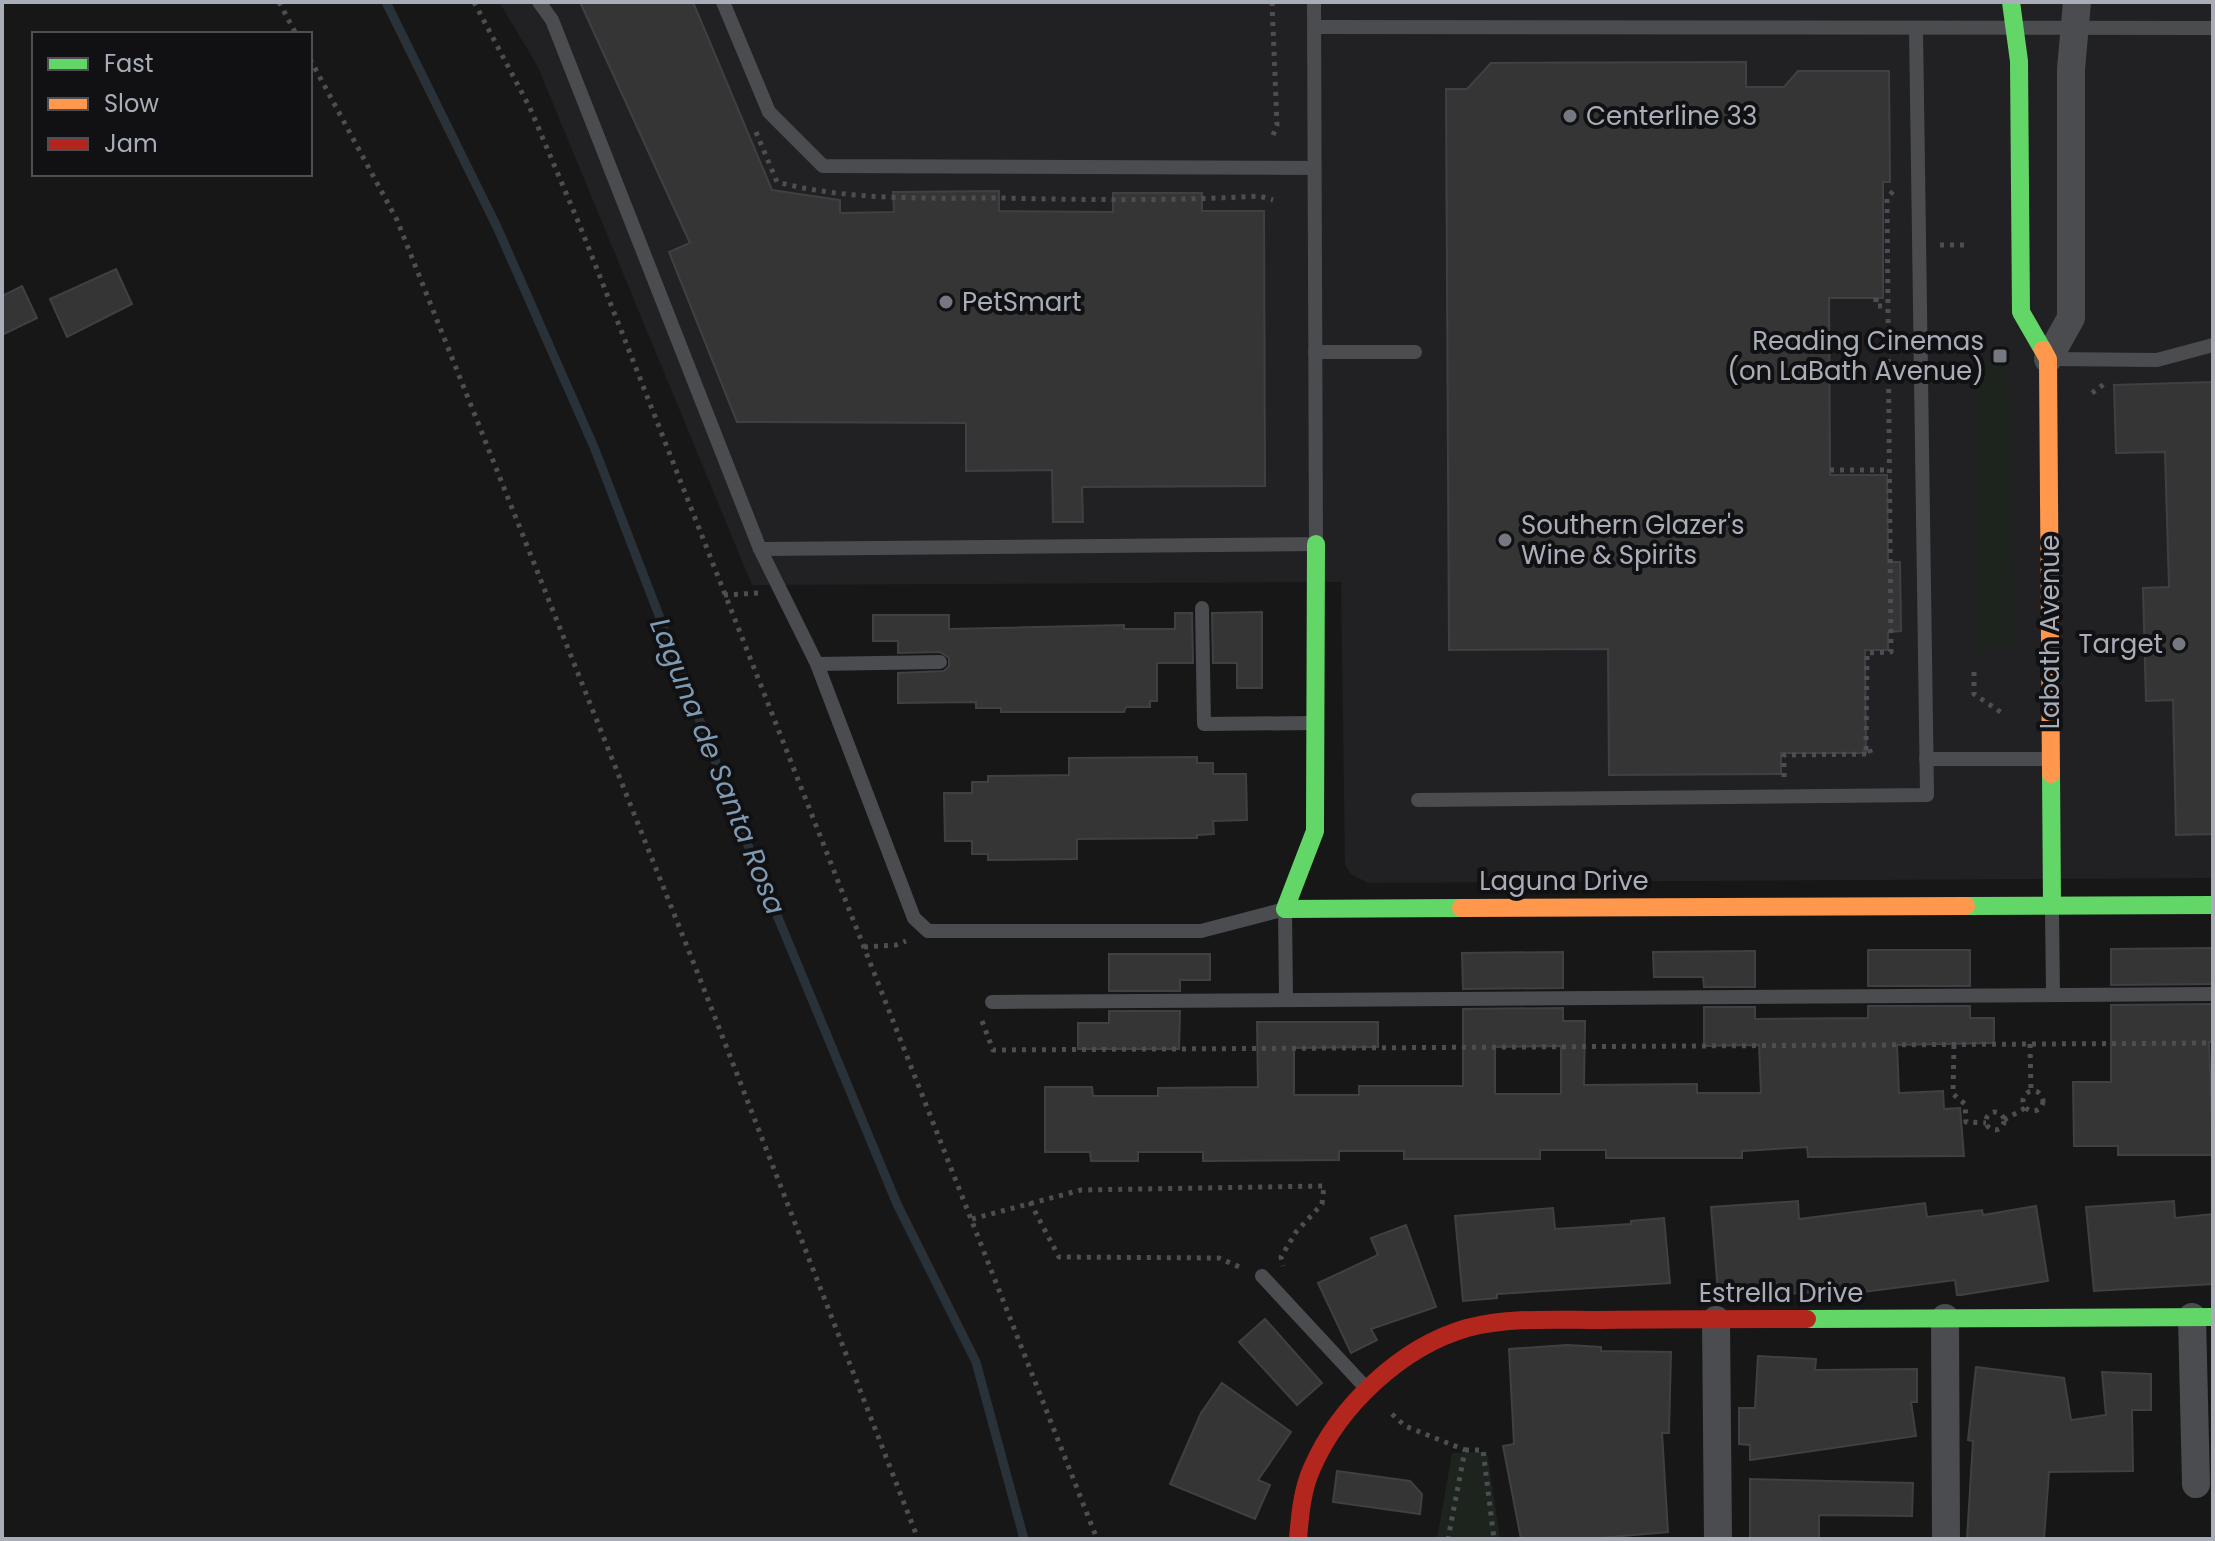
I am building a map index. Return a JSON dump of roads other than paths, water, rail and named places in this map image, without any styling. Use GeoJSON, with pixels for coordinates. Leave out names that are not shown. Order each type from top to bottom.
{"type":"FeatureCollection","features":[{"type":"Feature","properties":{"kind":"street","name":"Labath Avenue"},"geometry":{"type":"LineString","coordinates":[[2011,2],[2019,61],[2021,312],[2048,359],[2052,905]]}},
{"type":"Feature","properties":{"kind":"street","name":"Labath Avenue"},"geometry":{"type":"LineString","coordinates":[[2048,359],[2071,318],[2071,69],[2076,15]]}},
{"type":"Feature","properties":{"kind":"street"},"geometry":{"type":"LineString","coordinates":[[1285,909],[1315,831],[1316,544]]}},
{"type":"Feature","properties":{"kind":"street","name":"Laguna Drive"},"geometry":{"type":"LineString","coordinates":[[1285,909],[2213,905]]}},
{"type":"Feature","properties":{"kind":"street"},"geometry":{"type":"LineString","coordinates":[[2196,1484],[2202,1317]]}},
{"type":"Feature","properties":{"kind":"street","name":"Estrella Drive"},"geometry":{"type":"LineString","coordinates":[[1298,1539],[1303,1495],[1317,1453],[1341,1414],[1367,1388],[1459,1331],[1548,1320],[2202,1317]]}},
{"type":"Feature","properties":{"kind":"street"},"geometry":{"type":"LineString","coordinates":[[1945,1318],[1946,1539]]}},
{"type":"Feature","properties":{"kind":"street"},"geometry":{"type":"LineString","coordinates":[[1716,1320],[1718,1539]]}},
{"type":"Feature","properties":{"kind":"lane"},"geometry":{"type":"LineString","coordinates":[[539,2],[558,34],[760,549],[817,664],[914,918],[928,931],[1201,931],[1285,909],[1286,1000]]}},
{"type":"Feature","properties":{"kind":"lane"},"geometry":{"type":"LineString","coordinates":[[723,2],[769,112],[823,166],[1314,168]]}},
{"type":"Feature","properties":{"kind":"lane"},"geometry":{"type":"LineString","coordinates":[[760,549],[1316,544],[1314,2]]}},
{"type":"Feature","properties":{"kind":"lane"},"geometry":{"type":"LineString","coordinates":[[1314,27],[2014,28],[2076,15],[2213,28]]}},
{"type":"Feature","properties":{"kind":"lane"},"geometry":{"type":"LineString","coordinates":[[1418,800],[1927,795],[1916,28]]}},
{"type":"Feature","properties":{"kind":"lane"},"geometry":{"type":"LineString","coordinates":[[2048,359],[2157,360],[2213,345]]}},
{"type":"Feature","properties":{"kind":"lane"},"geometry":{"type":"LineString","coordinates":[[1315,352],[1415,352]]}},
{"type":"Feature","properties":{"kind":"lane"},"geometry":{"type":"LineString","coordinates":[[1202,608],[1204,724],[1313,723]]}},
{"type":"Feature","properties":{"kind":"lane"},"geometry":{"type":"LineString","coordinates":[[817,664],[940,662]]}},
{"type":"Feature","properties":{"kind":"lane"},"geometry":{"type":"LineString","coordinates":[[1926,759],[2051,759]]}},
{"type":"Feature","properties":{"kind":"lane"},"geometry":{"type":"LineString","coordinates":[[2052,905],[2053,994]]}},
{"type":"Feature","properties":{"kind":"lane"},"geometry":{"type":"LineString","coordinates":[[992,1002],[2213,994]]}},
{"type":"Feature","properties":{"kind":"lane"},"geometry":{"type":"LineString","coordinates":[[1262,1276],[1367,1388]]}},
{"type":"Feature","properties":{"kind":"waterway","name":"Laguna de Santa Rosa"},"geometry":{"type":"LineString","coordinates":[[386,2],[497,227],[594,447],[745,838],[897,1204],[976,1362],[1024,1539]]}},
{"type":"Feature","properties":{"kind":"place","name":"Centerline 33"},"geometry":{"type":"Point","coordinates":[1570,116]}},
{"type":"Feature","properties":{"kind":"place","name":"PetSmart"},"geometry":{"type":"Point","coordinates":[946,302]}},
{"type":"Feature","properties":{"kind":"place","name":"Reading Cinemas (on LaBath Avenue)"},"geometry":{"type":"Point","coordinates":[2000,356]}},
{"type":"Feature","properties":{"kind":"place","name":"Southern Glazer's Wine & Spirits"},"geometry":{"type":"Point","coordinates":[1505,540]}},
{"type":"Feature","properties":{"kind":"place","name":"Target"},"geometry":{"type":"Point","coordinates":[2179,644]}}]}
